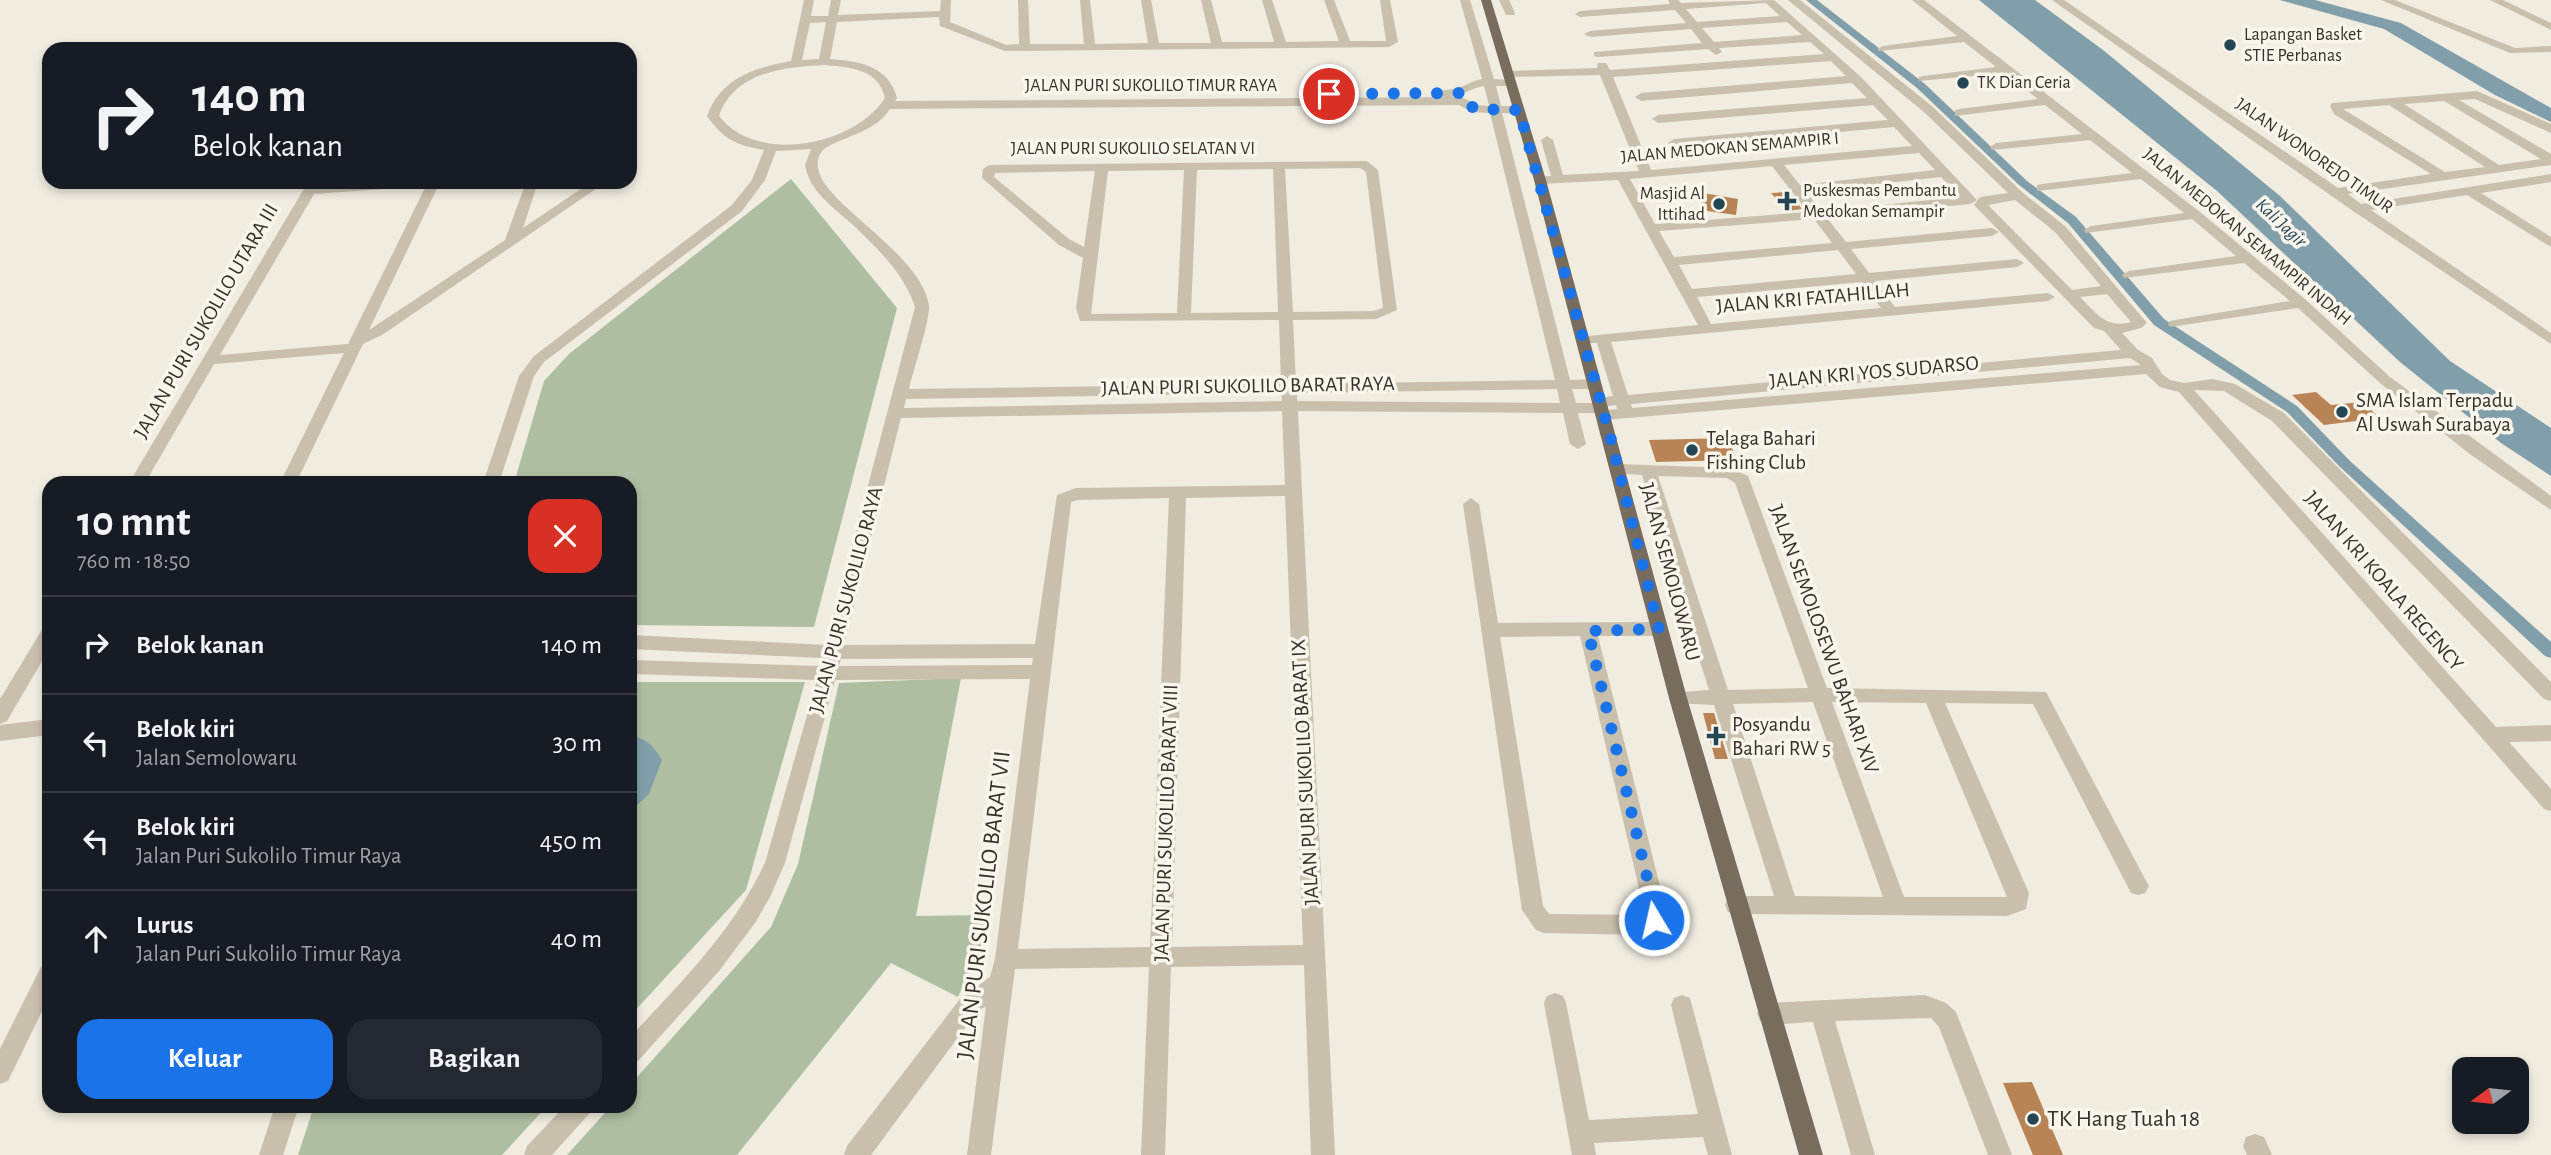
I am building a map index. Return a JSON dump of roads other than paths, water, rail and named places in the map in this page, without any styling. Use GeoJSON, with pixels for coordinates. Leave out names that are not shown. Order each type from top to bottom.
{"type":"FeatureCollection","features":[{"type":"Feature","properties":{"kind":"main road","name":"JALAN SEMOLOWARU"},"geometry":{"type":"LineString","coordinates":[[1487,0],[1583,340],[1578,384],[1618,469],[1646,629],[1678,698],[1736,905],[1811,1155]]}},
{"type":"Feature","properties":{"kind":"street"},"geometry":{"type":"LineString","coordinates":[[796,64],[809,0]]}},
{"type":"Feature","properties":{"kind":"street"},"geometry":{"type":"LineString","coordinates":[[824,62],[836,0]]}},
{"type":"Feature","properties":{"kind":"street"},"geometry":{"type":"LineString","coordinates":[[946,0],[944,24],[998,47],[1025,48],[1390,44],[1392,42],[1385,0]]}},
{"type":"Feature","properties":{"kind":"street"},"geometry":{"type":"LineString","coordinates":[[1023,0],[1025,48]]}},
{"type":"Feature","properties":{"kind":"street"},"geometry":{"type":"LineString","coordinates":[[1085,0],[1090,48]]}},
{"type":"Feature","properties":{"kind":"street"},"geometry":{"type":"LineString","coordinates":[[1146,0],[1154,47]]}},
{"type":"Feature","properties":{"kind":"street"},"geometry":{"type":"LineString","coordinates":[[1206,0],[1217,46]]}},
{"type":"Feature","properties":{"kind":"street"},"geometry":{"type":"LineString","coordinates":[[1267,0],[1281,46]]}},
{"type":"Feature","properties":{"kind":"street"},"geometry":{"type":"LineString","coordinates":[[1329,0],[1346,45]]}},
{"type":"Feature","properties":{"kind":"street"},"geometry":{"type":"LineString","coordinates":[[1465,0],[1578,384],[1590,408],[1578,444]]}},
{"type":"Feature","properties":{"kind":"street"},"geometry":{"type":"LineString","coordinates":[[1487,0],[1495,0]]}},
{"type":"Feature","properties":{"kind":"street"},"geometry":{"type":"LineString","coordinates":[[1504,0],[1510,13]]}},
{"type":"Feature","properties":{"kind":"street"},"geometry":{"type":"LineString","coordinates":[[1576,0],[1646,173]]}},
{"type":"Feature","properties":{"kind":"street"},"geometry":{"type":"LineString","coordinates":[[1580,14],[1675,3],[1768,0]]}},
{"type":"Feature","properties":{"kind":"street","name":"JALAN KRI KOALA REGENCY"},"geometry":{"type":"LineString","coordinates":[[1768,0],[1857,79],[1970,199],[2105,328],[2133,353],[2147,361],[2149,369],[2163,384],[2184,388],[2210,383],[2222,386],[2263,406],[2278,417],[2551,694]]}},
{"type":"Feature","properties":{"kind":"street"},"geometry":{"type":"LineString","coordinates":[[1793,0],[1929,110],[2018,196],[2060,229],[2140,323],[2136,326],[2105,328]]}},
{"type":"Feature","properties":{"kind":"street","name":"JALAN MEDOKAN SEMAMPIR INDAH"},"geometry":{"type":"LineString","coordinates":[[1917,0],[2247,258],[2385,380],[2551,504]]}},
{"type":"Feature","properties":{"kind":"street","name":"JALAN WONOREJO TIMUR"},"geometry":{"type":"LineString","coordinates":[[2057,0],[2551,340]]}},
{"type":"Feature","properties":{"kind":"street"},"geometry":{"type":"LineString","coordinates":[[2386,0],[2514,51],[2551,50]]}},
{"type":"Feature","properties":{"kind":"street"},"geometry":{"type":"LineString","coordinates":[[2496,0],[2551,27]]}},
{"type":"Feature","properties":{"kind":"street"},"geometry":{"type":"LineString","coordinates":[[1675,3],[1795,146]]}},
{"type":"Feature","properties":{"kind":"street"},"geometry":{"type":"LineString","coordinates":[[805,20],[945,14]]}},
{"type":"Feature","properties":{"kind":"street"},"geometry":{"type":"LineString","coordinates":[[1590,34],[1791,18]]}},
{"type":"Feature","properties":{"kind":"street"},"geometry":{"type":"LineString","coordinates":[[1598,54],[1813,38]]}},
{"type":"Feature","properties":{"kind":"street"},"geometry":{"type":"LineString","coordinates":[[1883,48],[1968,38]]}},
{"type":"Feature","properties":{"kind":"street","name":"JALAN PURI SUKOLILO TIMUR RAYA"},"geometry":{"type":"LineString","coordinates":[[1460,97],[1472,85],[1509,80],[1834,57]]}},
{"type":"Feature","properties":{"kind":"street"},"geometry":{"type":"LineString","coordinates":[[824,62],[852,65],[874,72],[888,83],[890,102],[884,113],[865,127],[822,143],[771,147],[744,142],[724,133],[717,125],[713,116],[720,97],[743,80],[768,70],[796,64],[824,62]]}},
{"type":"Feature","properties":{"kind":"street"},"geometry":{"type":"LineString","coordinates":[[1923,79],[2007,69]]}},
{"type":"Feature","properties":{"kind":"street"},"geometry":{"type":"LineString","coordinates":[[1617,97],[1857,79]]}},
{"type":"Feature","properties":{"kind":"street"},"geometry":{"type":"LineString","coordinates":[[2444,177],[2337,111],[2336,106],[2477,96],[2491,100],[2551,130]]}},
{"type":"Feature","properties":{"kind":"street","name":"JALAN PURI SUKOLILO TIMUR RAYA"},"geometry":{"type":"LineString","coordinates":[[890,102],[1460,97],[1476,109],[1516,110]]}},
{"type":"Feature","properties":{"kind":"street"},"geometry":{"type":"LineString","coordinates":[[1641,97],[1691,168]]}},
{"type":"Feature","properties":{"kind":"street"},"geometry":{"type":"LineString","coordinates":[[2446,97],[2551,160]]}},
{"type":"Feature","properties":{"kind":"street"},"geometry":{"type":"LineString","coordinates":[[1658,119],[1877,101]]}},
{"type":"Feature","properties":{"kind":"street"},"geometry":{"type":"LineString","coordinates":[[1959,113],[2049,101]]}},
{"type":"Feature","properties":{"kind":"street"},"geometry":{"type":"LineString","coordinates":[[2392,102],[2497,169]]}},
{"type":"Feature","properties":{"kind":"street"},"geometry":{"type":"LineString","coordinates":[[1674,143],[1795,146],[1898,123]]}},
{"type":"Feature","properties":{"kind":"street"},"geometry":{"type":"LineString","coordinates":[[1996,147],[2093,135]]}},
{"type":"Feature","properties":{"kind":"street"},"geometry":{"type":"LineString","coordinates":[[1547,140],[1558,179]]}},
{"type":"Feature","properties":{"kind":"street","name":"JALAN PURI SUKOLILO RAYA"},"geometry":{"type":"LineString","coordinates":[[637,1045],[733,938],[764,890],[775,863],[828,673],[922,307],[921,296],[910,277],[821,188],[812,175],[812,154],[822,143]]}},
{"type":"Feature","properties":{"kind":"street","name":"JALAN MEDOKAN SEMAMPIR I"},"geometry":{"type":"LineString","coordinates":[[1540,180],[1622,176],[1774,162],[1795,146],[1924,149]]}},
{"type":"Feature","properties":{"kind":"street"},"geometry":{"type":"LineString","coordinates":[[493,476],[527,376],[539,359],[737,208],[755,190],[765,172],[771,147]]}},
{"type":"Feature","properties":{"kind":"street"},"geometry":{"type":"LineString","coordinates":[[2336,192],[2551,160]]}},
{"type":"Feature","properties":{"kind":"street"},"geometry":{"type":"LineString","coordinates":[[1774,162],[1797,188],[1891,312]]}},
{"type":"Feature","properties":{"kind":"street","name":"JALAN PURI SUKOLILO SELATAN VI"},"geometry":{"type":"LineString","coordinates":[[1090,256],[1064,242],[988,178],[987,172],[996,167],[1363,164],[1372,170],[1390,310],[1376,315],[1286,316]]}},
{"type":"Feature","properties":{"kind":"street","name":"JALAN PURI SUKOLILO BARAT IX"},"geometry":{"type":"LineString","coordinates":[[1279,165],[1323,1155]]}},
{"type":"Feature","properties":{"kind":"street"},"geometry":{"type":"LineString","coordinates":[[1102,166],[1084,317],[1286,316]]}},
{"type":"Feature","properties":{"kind":"street"},"geometry":{"type":"LineString","coordinates":[[1184,317],[1191,166]]}},
{"type":"Feature","properties":{"kind":"street"},"geometry":{"type":"LineString","coordinates":[[1797,188],[1946,173]]}},
{"type":"Feature","properties":{"kind":"street"},"geometry":{"type":"LineString","coordinates":[[2042,188],[2144,175]]}},
{"type":"Feature","properties":{"kind":"street"},"geometry":{"type":"LineString","coordinates":[[1622,176],[1707,329]]}},
{"type":"Feature","properties":{"kind":"street"},"geometry":{"type":"LineString","coordinates":[[2358,208],[2551,178]]}},
{"type":"Feature","properties":{"kind":"street"},"geometry":{"type":"LineString","coordinates":[[2532,181],[2551,193]]}},
{"type":"Feature","properties":{"kind":"street"},"geometry":{"type":"LineString","coordinates":[[2397,184],[2418,198]]}},
{"type":"Feature","properties":{"kind":"street","name":"JALAN PURI SUKOLILO UTARA III"},"geometry":{"type":"LineString","coordinates":[[141,476],[310,189]]}},
{"type":"Feature","properties":{"kind":"street"},"geometry":{"type":"LineString","coordinates":[[291,476],[431,189]]}},
{"type":"Feature","properties":{"kind":"street"},"geometry":{"type":"LineString","coordinates":[[512,240],[530,189]]}},
{"type":"Feature","properties":{"kind":"street"},"geometry":{"type":"LineString","coordinates":[[209,360],[354,345],[589,189]]}},
{"type":"Feature","properties":{"kind":"street"},"geometry":{"type":"LineString","coordinates":[[2470,191],[2551,243]]}},
{"type":"Feature","properties":{"kind":"street"},"geometry":{"type":"LineString","coordinates":[[1651,228],[1975,203],[2018,196]]}},
{"type":"Feature","properties":{"kind":"street"},"geometry":{"type":"LineString","coordinates":[[2091,230],[2194,215]]}},
{"type":"Feature","properties":{"kind":"street"},"geometry":{"type":"LineString","coordinates":[[1670,262],[1992,232]]}},
{"type":"Feature","properties":{"kind":"street"},"geometry":{"type":"LineString","coordinates":[[2129,275],[2247,258]]}},
{"type":"Feature","properties":{"kind":"street"},"geometry":{"type":"LineString","coordinates":[[1688,294],[2017,263]]}},
{"type":"Feature","properties":{"kind":"street"},"geometry":{"type":"LineString","coordinates":[[2070,294],[2111,289]]}},
{"type":"Feature","properties":{"kind":"street","name":"JALAN KRI FATAHILLAH"},"geometry":{"type":"LineString","coordinates":[[1583,340],[2048,297]]}},
{"type":"Feature","properties":{"kind":"street"},"geometry":{"type":"LineString","coordinates":[[2175,324],[2301,303]]}},
{"type":"Feature","properties":{"kind":"street"},"geometry":{"type":"LineString","coordinates":[[1604,338],[1624,408]]}},
{"type":"Feature","properties":{"kind":"street","name":"JALAN KRI YOS SUDARSO"},"geometry":{"type":"LineString","coordinates":[[1624,408],[1772,388],[2133,353]]}},
{"type":"Feature","properties":{"kind":"street"},"geometry":{"type":"LineString","coordinates":[[2007,365],[2020,381]]}},
{"type":"Feature","properties":{"kind":"street","name":"JALAN KRI YOS SUDARSO"},"geometry":{"type":"LineString","coordinates":[[1590,408],[1781,401],[2149,369]]}},
{"type":"Feature","properties":{"kind":"street","name":"JALAN PURI SUKOLILO BARAT RAYA"},"geometry":{"type":"LineString","coordinates":[[901,394],[986,402],[1290,398],[1497,385],[1578,384]]}},
{"type":"Feature","properties":{"kind":"street"},"geometry":{"type":"LineString","coordinates":[[1497,385],[1500,406]]}},
{"type":"Feature","properties":{"kind":"street"},"geometry":{"type":"LineString","coordinates":[[1772,388],[1781,401]]}},
{"type":"Feature","properties":{"kind":"street","name":"JALAN KRI KOALA REGENCY"},"geometry":{"type":"LineString","coordinates":[[2184,388],[2551,803]]}},
{"type":"Feature","properties":{"kind":"street","name":"JALAN PURI SUKOLILO BARAT RAYA"},"geometry":{"type":"LineString","coordinates":[[1290,398],[1590,408]]}},
{"type":"Feature","properties":{"kind":"street","name":"JALAN PURI SUKOLILO BARAT RAYA"},"geometry":{"type":"LineString","coordinates":[[895,413],[986,402]]}},
{"type":"Feature","properties":{"kind":"street","name":"JALAN SEMOLOSEWU BAHARI XIV"},"geometry":{"type":"LineString","coordinates":[[1618,469],[1730,472],[1742,480],[1896,904]]}},
{"type":"Feature","properties":{"kind":"street"},"geometry":{"type":"LineString","coordinates":[[1648,470],[1787,904]]}},
{"type":"Feature","properties":{"kind":"street"},"geometry":{"type":"LineString","coordinates":[[1178,491],[1292,489]]}},
{"type":"Feature","properties":{"kind":"street","name":"JALAN PURI SUKOLILO BARAT VII"},"geometry":{"type":"LineString","coordinates":[[979,1155],[1000,983],[1006,959],[1041,662],[1065,497],[1076,494],[1178,491]]}},
{"type":"Feature","properties":{"kind":"street","name":"JALAN PURI SUKOLILO BARAT VIII"},"geometry":{"type":"LineString","coordinates":[[1153,1155],[1178,491]]}},
{"type":"Feature","properties":{"kind":"street"},"geometry":{"type":"LineString","coordinates":[[1471,504],[1536,915],[1544,923],[1645,925],[1654,920],[1656,915],[1588,631]]}},
{"type":"Feature","properties":{"kind":"street"},"geometry":{"type":"LineString","coordinates":[[1492,629],[1646,629]]}},
{"type":"Feature","properties":{"kind":"street"},"geometry":{"type":"LineString","coordinates":[[637,642],[832,652],[927,650],[1041,662]]}},
{"type":"Feature","properties":{"kind":"street"},"geometry":{"type":"LineString","coordinates":[[921,671],[927,650]]}},
{"type":"Feature","properties":{"kind":"street"},"geometry":{"type":"LineString","coordinates":[[0,716],[42,657]]}},
{"type":"Feature","properties":{"kind":"street"},"geometry":{"type":"LineString","coordinates":[[637,667],[828,673],[921,671],[1041,662]]}},
{"type":"Feature","properties":{"kind":"street"},"geometry":{"type":"LineString","coordinates":[[1678,698],[1819,695],[2039,697],[2138,886]]}},
{"type":"Feature","properties":{"kind":"street"},"geometry":{"type":"LineString","coordinates":[[1736,905],[1896,904],[2007,907],[2018,902],[2018,893],[1932,696]]}},
{"type":"Feature","properties":{"kind":"street"},"geometry":{"type":"LineString","coordinates":[[0,733],[42,728]]}},
{"type":"Feature","properties":{"kind":"street"},"geometry":{"type":"LineString","coordinates":[[2490,735],[2551,733]]}},
{"type":"Feature","properties":{"kind":"street"},"geometry":{"type":"LineString","coordinates":[[1006,959],[1314,955]]}},
{"type":"Feature","properties":{"kind":"street"},"geometry":{"type":"LineString","coordinates":[[856,1155],[968,1006],[1000,983]]}},
{"type":"Feature","properties":{"kind":"street"},"geometry":{"type":"LineString","coordinates":[[0,1073],[42,988]]}},
{"type":"Feature","properties":{"kind":"street"},"geometry":{"type":"LineString","coordinates":[[1555,1003],[1582,1144],[1713,1125]]}},
{"type":"Feature","properties":{"kind":"street"},"geometry":{"type":"LineString","coordinates":[[1682,1004],[1720,1155]]}},
{"type":"Feature","properties":{"kind":"street"},"geometry":{"type":"LineString","coordinates":[[1768,1014],[1925,1006],[1938,1010],[1948,1020],[2000,1155]]}},
{"type":"Feature","properties":{"kind":"street"},"geometry":{"type":"LineString","coordinates":[[1821,1012],[1863,1155]]}},
{"type":"Feature","properties":{"kind":"street"},"geometry":{"type":"LineString","coordinates":[[271,1155],[285,1113]]}},
{"type":"Feature","properties":{"kind":"street"},"geometry":{"type":"LineString","coordinates":[[536,1155],[575,1113]]}},
{"type":"Feature","properties":{"kind":"water","name":"Kali Jagir"},"geometry":{"type":"Polygon","coordinates":[[[1979,0],[2035,0],[2103,50],[2280,196],[2450,361],[2551,428],[2551,476],[2501,443],[2400,362],[2217,191],[1979,0]]]}},
{"type":"Feature","properties":{"kind":"water"},"geometry":{"type":"Polygon","coordinates":[[[2280,0],[2315,0],[2401,23],[2551,108],[2551,122],[2495,95],[2384,29],[2280,0]]]}},
{"type":"Feature","properties":{"kind":"water"},"geometry":{"type":"Polygon","coordinates":[[[637,738],[649,744],[662,760],[649,794],[637,805],[637,738]]]}},
{"type":"Feature","properties":{"kind":"waterway"},"geometry":{"type":"LineString","coordinates":[[1811,0],[1921,86],[2023,183],[2072,220],[2159,322],[2292,409],[2345,464],[2551,652]]}},
{"type":"Feature","properties":{"kind":"place","name":"Lapangan Basket STIE Perbanas"},"geometry":{"type":"Point","coordinates":[2230,45]}},
{"type":"Feature","properties":{"kind":"place","name":"TK Dian Ceria"},"geometry":{"type":"Point","coordinates":[1963,83]}},
{"type":"Feature","properties":{"kind":"place","name":"Puskesmas Pembantu Medokan Semampir"},"geometry":{"type":"Point","coordinates":[1787,201]}},
{"type":"Feature","properties":{"kind":"place","name":"Masjid Al Ittihad"},"geometry":{"type":"Point","coordinates":[1719,204]}},
{"type":"Feature","properties":{"kind":"place","name":"SMA Islam Terpadu Al Uswah Surabaya"},"geometry":{"type":"Point","coordinates":[2342,412]}},
{"type":"Feature","properties":{"kind":"place","name":"Telaga Bahari Fishing Club"},"geometry":{"type":"Point","coordinates":[1692,450]}},
{"type":"Feature","properties":{"kind":"place","name":"Posyandu Bahari RW 5"},"geometry":{"type":"Point","coordinates":[1716,736]}},
{"type":"Feature","properties":{"kind":"place","name":"TK Hang Tuah 18"},"geometry":{"type":"Point","coordinates":[2033,1119]}}]}
